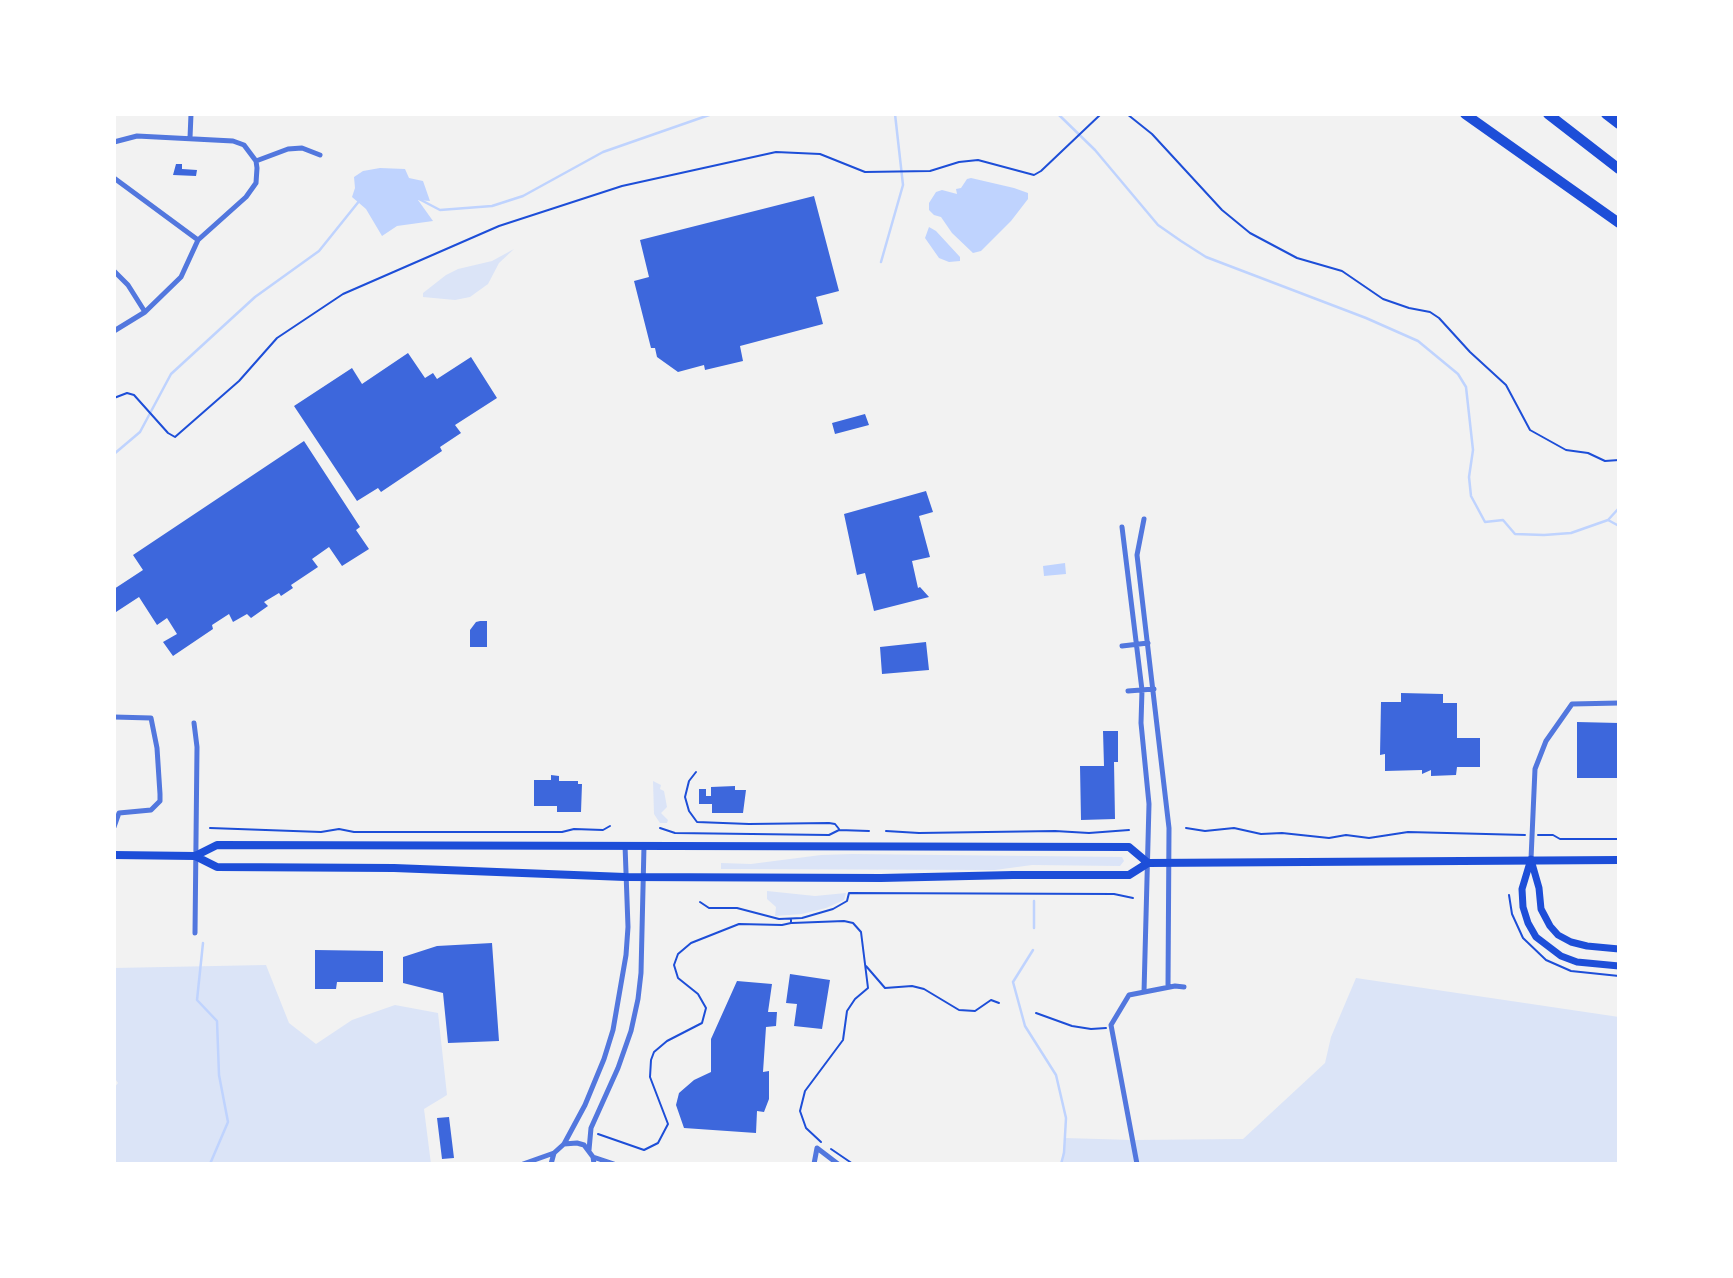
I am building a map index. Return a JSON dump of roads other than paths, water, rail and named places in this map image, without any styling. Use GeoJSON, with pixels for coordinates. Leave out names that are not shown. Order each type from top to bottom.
{"type":"FeatureCollection","features":[{"type":"Feature","properties":{"kind":"highway"},"geometry":{"type":"LineString","coordinates":[[1465,114],[1619,223]]}},
{"type":"Feature","properties":{"kind":"highway"},"geometry":{"type":"LineString","coordinates":[[1548,114],[1619,169]]}},
{"type":"Feature","properties":{"kind":"highway"},"geometry":{"type":"LineString","coordinates":[[1606,114],[1619,124]]}},
{"type":"Feature","properties":{"kind":"main road"},"geometry":{"type":"LineString","coordinates":[[195,856],[217,845],[1129,847],[1148,863]]}},
{"type":"Feature","properties":{"kind":"main road"},"geometry":{"type":"LineString","coordinates":[[114,855],[195,856],[217,867],[394,868],[625,877],[881,878],[1013,874],[1129,875],[1148,863],[1619,860]]}},
{"type":"Feature","properties":{"kind":"main road"},"geometry":{"type":"LineString","coordinates":[[1531,859],[1539,888],[1541,909],[1558,935],[1571,942],[1619,949]]}},
{"type":"Feature","properties":{"kind":"main road"},"geometry":{"type":"LineString","coordinates":[[1531,859],[1522,889],[1523,907],[1536,937],[1561,956],[1577,962],[1619,965]]}},
{"type":"Feature","properties":{"kind":"street"},"geometry":{"type":"LineString","coordinates":[[190,138],[191,114]]}},
{"type":"Feature","properties":{"kind":"street"},"geometry":{"type":"LineString","coordinates":[[114,142],[137,135],[239,142],[256,161],[257,175],[251,190],[198,240],[181,277],[145,312],[114,331]]}},
{"type":"Feature","properties":{"kind":"street"},"geometry":{"type":"LineString","coordinates":[[256,161],[288,149],[302,148],[320,155]]}},
{"type":"Feature","properties":{"kind":"street"},"geometry":{"type":"LineString","coordinates":[[114,178],[198,240]]}},
{"type":"Feature","properties":{"kind":"street"},"geometry":{"type":"LineString","coordinates":[[114,271],[128,285],[145,312]]}},
{"type":"Feature","properties":{"kind":"street"},"geometry":{"type":"LineString","coordinates":[[1144,519],[1138,555],[1169,828],[1168,987]]}},
{"type":"Feature","properties":{"kind":"street"},"geometry":{"type":"LineString","coordinates":[[1122,527],[1143,690],[1141,723],[1149,804],[1144,992]]}},
{"type":"Feature","properties":{"kind":"street"},"geometry":{"type":"LineString","coordinates":[[1122,646],[1148,643]]}},
{"type":"Feature","properties":{"kind":"street"},"geometry":{"type":"LineString","coordinates":[[1128,691],[1154,689]]}},
{"type":"Feature","properties":{"kind":"street"},"geometry":{"type":"LineString","coordinates":[[1531,859],[1535,769],[1546,741],[1572,704],[1619,703]]}},
{"type":"Feature","properties":{"kind":"street"},"geometry":{"type":"LineString","coordinates":[[114,717],[151,718],[157,748],[160,794],[160,800],[151,810],[119,813],[114,827]]}},
{"type":"Feature","properties":{"kind":"street"},"geometry":{"type":"LineString","coordinates":[[194,723],[197,747],[195,933]]}},
{"type":"Feature","properties":{"kind":"street"},"geometry":{"type":"LineString","coordinates":[[523,1164],[554,1153],[564,1144],[585,1105],[604,1059],[613,1030],[626,955],[628,927],[625,845]]}},
{"type":"Feature","properties":{"kind":"street"},"geometry":{"type":"LineString","coordinates":[[589,1150],[590,1131],[618,1068],[631,1031],[638,999],[644,845]]}},
{"type":"Feature","properties":{"kind":"street"},"geometry":{"type":"LineString","coordinates":[[1137,1164],[1111,1025],[1129,995],[1168,987],[1184,987]]}},
{"type":"Feature","properties":{"kind":"street"},"geometry":{"type":"LineString","coordinates":[[564,1144],[577,1143],[589,1150],[594,1164]]}},
{"type":"Feature","properties":{"kind":"street"},"geometry":{"type":"LineString","coordinates":[[814,1164],[817,1148],[838,1164]]}},
{"type":"Feature","properties":{"kind":"street"},"geometry":{"type":"LineString","coordinates":[[551,1164],[554,1153]]}},
{"type":"Feature","properties":{"kind":"street"},"geometry":{"type":"LineString","coordinates":[[593,1157],[614,1164]]}},
{"type":"Feature","properties":{"kind":"water"},"geometry":{"type":"Polygon","coordinates":[[[380,168],[405,169],[409,178],[423,181],[430,201],[418,200],[433,221],[397,226],[382,236],[366,209],[352,197],[354,177],[363,171],[380,168]]]}},
{"type":"Feature","properties":{"kind":"water"},"geometry":{"type":"Polygon","coordinates":[[[967,179],[1028,193],[1028,199],[1011,221],[981,251],[973,253],[952,233],[941,217],[929,210],[929,203],[936,192],[942,190],[957,194],[956,189],[961,188],[967,179]]]}},
{"type":"Feature","properties":{"kind":"water"},"geometry":{"type":"Polygon","coordinates":[[[929,227],[960,257],[960,261],[949,262],[939,258],[925,238],[929,227]]]}},
{"type":"Feature","properties":{"kind":"water"},"geometry":{"type":"Polygon","coordinates":[[[1065,563],[1066,574],[1044,576],[1043,566],[1065,563]]]}},
{"type":"Feature","properties":{"kind":"waterway"},"geometry":{"type":"LineString","coordinates":[[419,199],[440,210],[492,206],[523,196],[603,152],[712,114]]}},
{"type":"Feature","properties":{"kind":"waterway"},"geometry":{"type":"LineString","coordinates":[[881,262],[903,185],[895,114]]}},
{"type":"Feature","properties":{"kind":"waterway"},"geometry":{"type":"LineString","coordinates":[[1058,114],[1095,150],[1158,225],[1181,241],[1206,257],[1366,318],[1418,341],[1458,374],[1466,387],[1473,450],[1469,477],[1471,496],[1485,522],[1503,520],[1515,534],[1544,535],[1571,533],[1608,520],[1619,526]]}},
{"type":"Feature","properties":{"kind":"waterway"},"geometry":{"type":"LineString","coordinates":[[114,454],[140,432],[171,374],[255,297],[319,251],[360,200]]}},
{"type":"Feature","properties":{"kind":"waterway"},"geometry":{"type":"LineString","coordinates":[[1608,520],[1619,508]]}},
{"type":"Feature","properties":{"kind":"waterway"},"geometry":{"type":"LineString","coordinates":[[1034,901],[1034,928]]}},
{"type":"Feature","properties":{"kind":"waterway"},"geometry":{"type":"LineString","coordinates":[[203,943],[197,1000],[217,1021],[219,1075],[228,1122],[210,1164]]}},
{"type":"Feature","properties":{"kind":"waterway"},"geometry":{"type":"LineString","coordinates":[[1033,950],[1013,982],[1025,1026],[1056,1075],[1066,1118],[1061,1164]]}}]}
